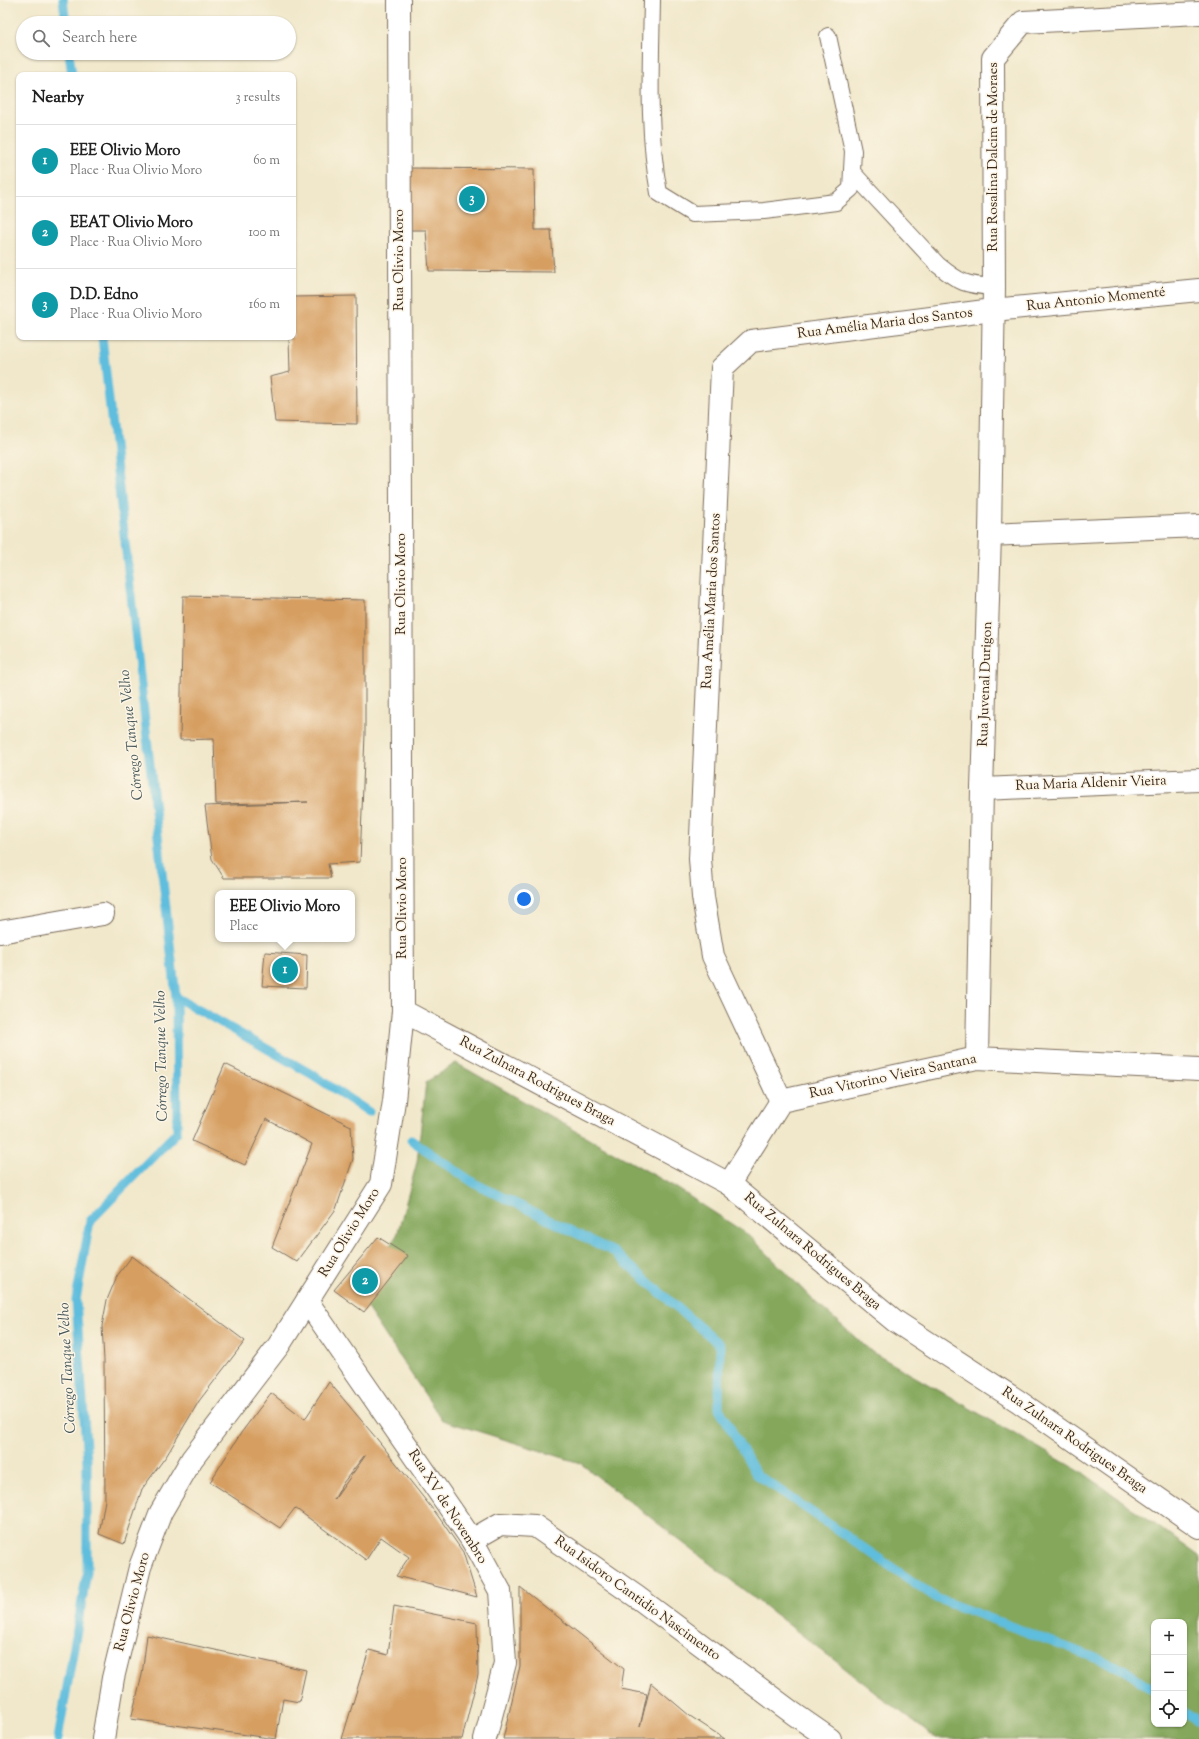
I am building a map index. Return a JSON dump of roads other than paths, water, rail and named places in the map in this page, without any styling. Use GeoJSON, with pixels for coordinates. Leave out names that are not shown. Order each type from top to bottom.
{"type":"FeatureCollection","features":[{"type":"Feature","properties":{"kind":"street","name":"Rua Olivio Moro"},"geometry":{"type":"LineString","coordinates":[[103,1739],[113,1678],[140,1567],[161,1512],[192,1459],[280,1344],[381,1184],[394,1101],[404,1011],[399,0]]}},
{"type":"Feature","properties":{"kind":"street","name":"Rua Rosalina Dalcim de Moraes"},"geometry":{"type":"LineString","coordinates":[[993,310],[992,58],[1023,22],[1199,13]]}},
{"type":"Feature","properties":{"kind":"street","name":"Rua Antonio Momenté"},"geometry":{"type":"LineString","coordinates":[[993,310],[1199,290]]}},
{"type":"Feature","properties":{"kind":"street","name":"Rua Juvenal Durigon"},"geometry":{"type":"LineString","coordinates":[[977,1058],[982,789],[990,535],[993,310]]}},
{"type":"Feature","properties":{"kind":"street","name":"Rua Amélia Maria dos Santos"},"geometry":{"type":"LineString","coordinates":[[781,1101],[713,956],[703,897],[700,860],[722,368],[751,340],[993,310]]}},
{"type":"Feature","properties":{"kind":"street"},"geometry":{"type":"LineString","coordinates":[[990,535],[1199,526]]}},
{"type":"Feature","properties":{"kind":"street","name":"Rua Maria Aldenir Vieira"},"geometry":{"type":"LineString","coordinates":[[982,789],[1199,780]]}},
{"type":"Feature","properties":{"kind":"street"},"geometry":{"type":"LineString","coordinates":[[0,932],[103,914]]}},
{"type":"Feature","properties":{"kind":"street","name":"Rua Zulnara Rodrigues Braga"},"geometry":{"type":"LineString","coordinates":[[404,1011],[729,1184],[896,1321],[1018,1401],[1199,1527]]}},
{"type":"Feature","properties":{"kind":"street","name":"Rua Vitorino Vieira Santana"},"geometry":{"type":"LineString","coordinates":[[781,1101],[977,1058],[1199,1069]]}},
{"type":"Feature","properties":{"kind":"street"},"geometry":{"type":"LineString","coordinates":[[729,1184],[781,1101]]}},
{"type":"Feature","properties":{"kind":"street","name":"Rua XV de Novembro"},"geometry":{"type":"LineString","coordinates":[[307,1301],[472,1540],[500,1591],[505,1663],[485,1739]]}},
{"type":"Feature","properties":{"kind":"street","name":"Rua Isidoro Cantidio Nascimento"},"geometry":{"type":"LineString","coordinates":[[472,1540],[500,1524],[534,1526],[637,1597],[830,1739]]}},
{"type":"Feature","properties":{"kind":"lane"},"geometry":{"type":"LineString","coordinates":[[652,0],[651,110],[653,161],[658,193],[693,214],[764,211],[836,202],[851,189],[853,150],[828,36]]}},
{"type":"Feature","properties":{"kind":"lane"},"geometry":{"type":"LineString","coordinates":[[852,172],[938,265],[953,278],[969,285],[994,287]]}},
{"type":"Feature","properties":{"kind":"waterway","name":"Córrego Tanque Velho"},"geometry":{"type":"LineString","coordinates":[[63,0],[65,16]]}},
{"type":"Feature","properties":{"kind":"waterway","name":"Córrego Tanque Velho"},"geometry":{"type":"LineString","coordinates":[[70,60],[72,72]]}},
{"type":"Feature","properties":{"kind":"waterway","name":"Córrego Tanque Velho"},"geometry":{"type":"LineString","coordinates":[[58,1739],[87,1572],[87,1461],[76,1300],[90,1221],[177,1132],[176,997],[102,340]]}},
{"type":"Feature","properties":{"kind":"waterway"},"geometry":{"type":"LineString","coordinates":[[176,997],[313,1075],[369,1112]]}},
{"type":"Feature","properties":{"kind":"waterway"},"geometry":{"type":"LineString","coordinates":[[411,1140],[474,1183],[614,1252],[720,1345],[719,1408],[756,1474],[938,1599],[1122,1668],[1151,1689]]}},
{"type":"Feature","properties":{"kind":"waterway"},"geometry":{"type":"LineString","coordinates":[[1187,1714],[1199,1723]]}},
{"type":"Feature","properties":{"kind":"place","name":"D.D. Edno"},"geometry":{"type":"Point","coordinates":[472,199]}},
{"type":"Feature","properties":{"kind":"place","name":"EEE Olivio Moro"},"geometry":{"type":"Point","coordinates":[285,970]}},
{"type":"Feature","properties":{"kind":"place","name":"EEAT Olivio Moro"},"geometry":{"type":"Point","coordinates":[365,1281]}}]}
